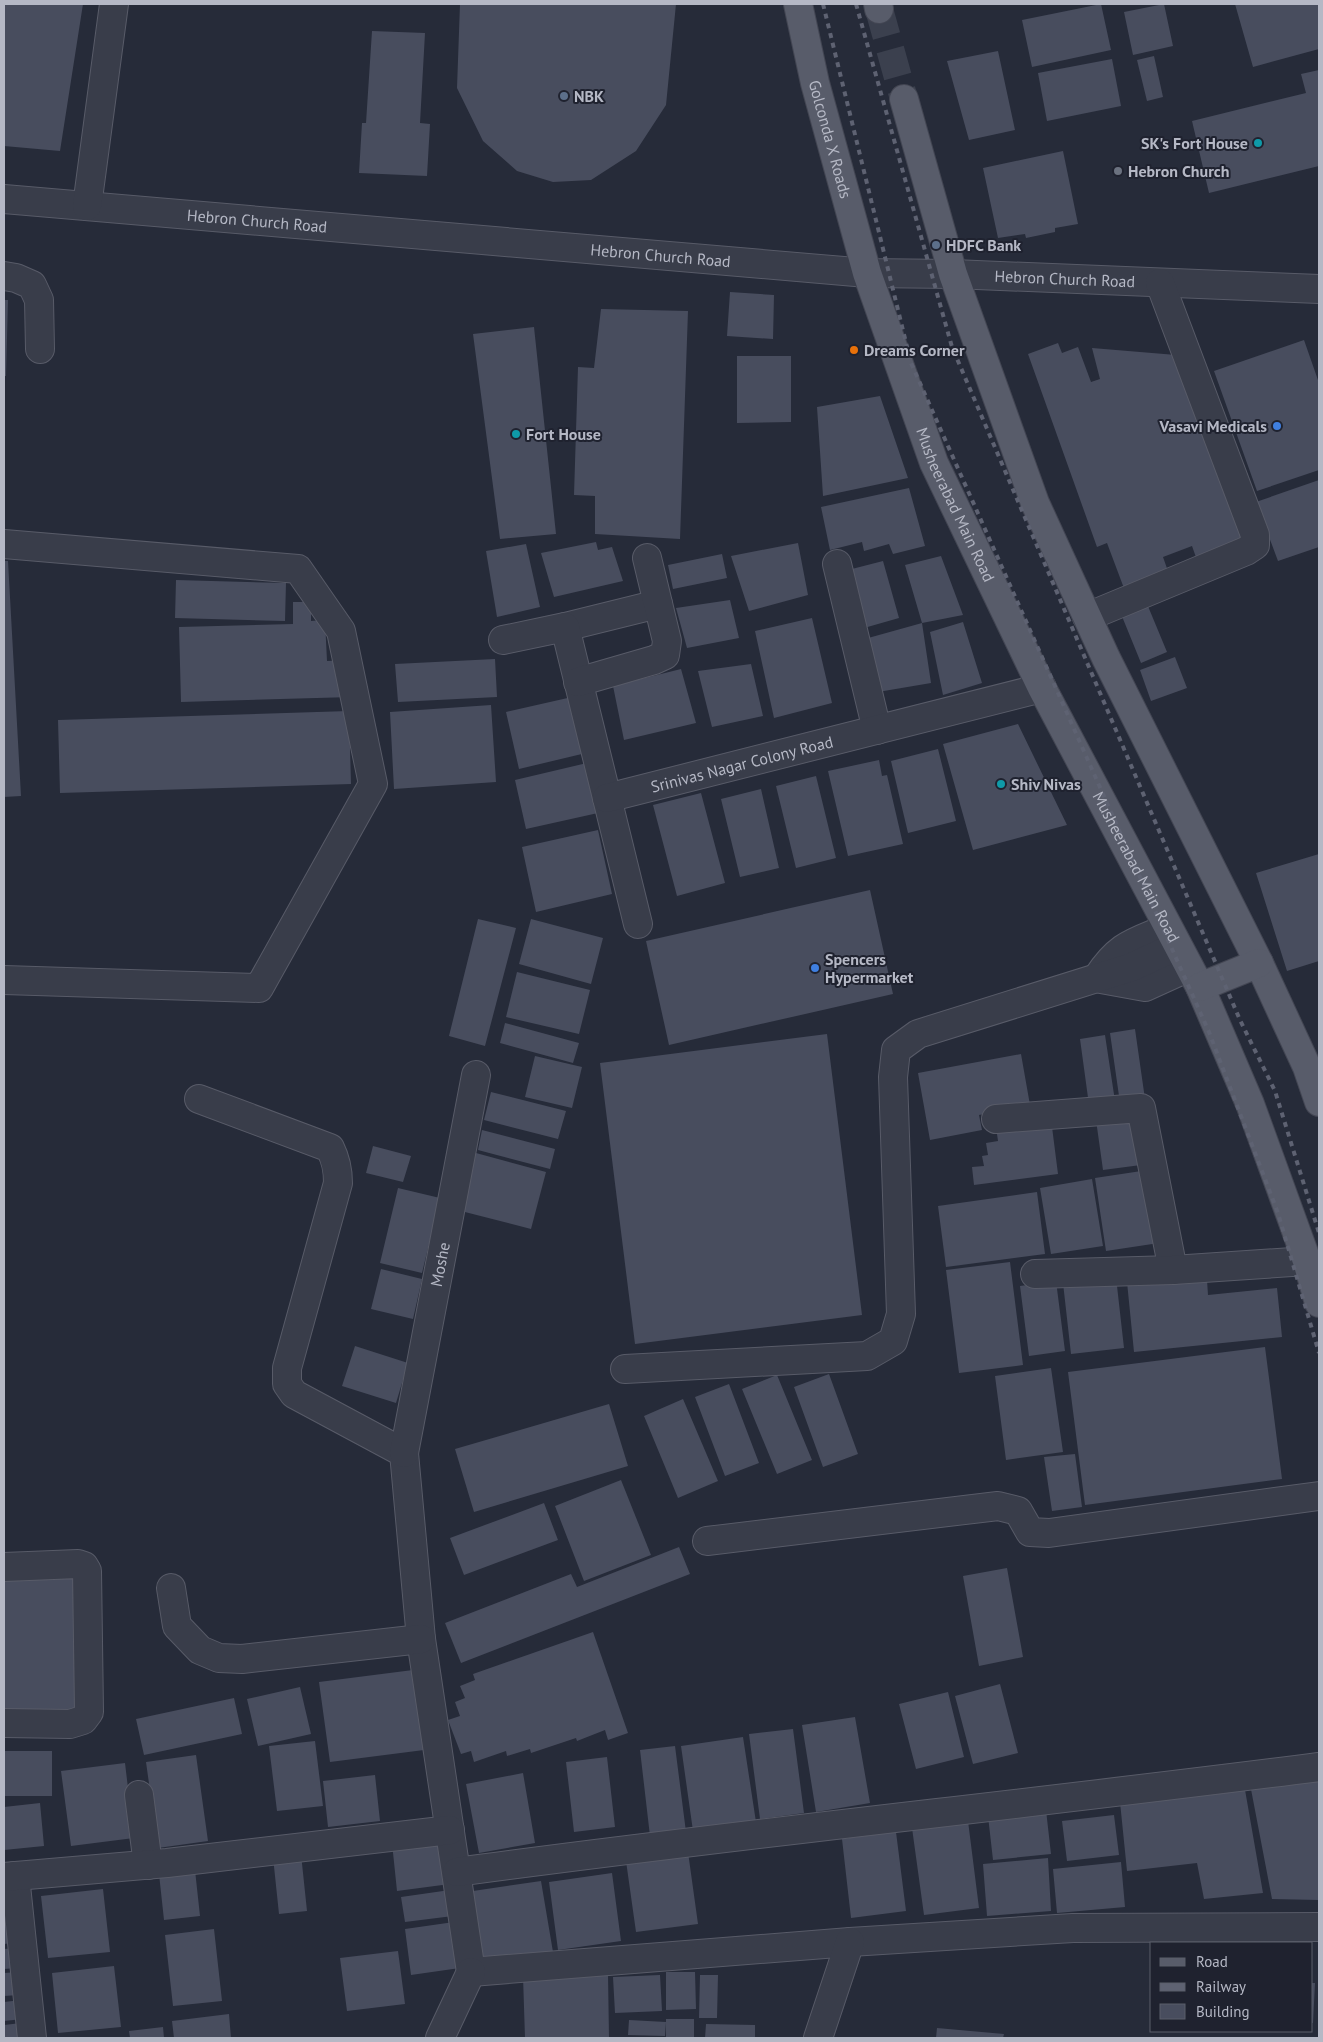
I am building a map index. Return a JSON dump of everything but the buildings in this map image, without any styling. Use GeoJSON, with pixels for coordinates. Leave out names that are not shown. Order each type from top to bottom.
{"type":"FeatureCollection","features":[{"type":"Feature","properties":{"kind":"main road","name":"Golconda X Roads"},"geometry":{"type":"LineString","coordinates":[[798,4],[815,83],[867,273]]}},
{"type":"Feature","properties":{"kind":"main road"},"geometry":{"type":"LineString","coordinates":[[904,98],[953,274],[1036,503],[1106,658],[1183,814],[1260,963],[1307,1067],[1319,1102]]}},
{"type":"Feature","properties":{"kind":"main road","name":"Musheerabad Main Road"},"geometry":{"type":"LineString","coordinates":[[867,273],[934,463],[1042,688],[1184,957],[1250,1104],[1307,1261],[1319,1303]]}},
{"type":"Feature","properties":{"kind":"main road"},"geometry":{"type":"LineString","coordinates":[[1184,957],[1260,963]]}},
{"type":"Feature","properties":{"kind":"street"},"geometry":{"type":"LineString","coordinates":[[87,206],[114,4]]}},
{"type":"Feature","properties":{"kind":"street","name":"Hebron Church Road"},"geometry":{"type":"LineString","coordinates":[[4,199],[867,273],[953,274],[1319,289]]}},
{"type":"Feature","properties":{"kind":"street"},"geometry":{"type":"LineString","coordinates":[[4,276],[16,278],[32,285],[39,300],[40,349]]}},
{"type":"Feature","properties":{"kind":"street"},"geometry":{"type":"LineString","coordinates":[[1087,616],[1246,551],[1255,545],[1255,536],[1160,283]]}},
{"type":"Feature","properties":{"kind":"street"},"geometry":{"type":"LineString","coordinates":[[4,544],[298,569],[341,631],[373,784],[259,988],[4,980]]}},
{"type":"Feature","properties":{"kind":"street"},"geometry":{"type":"LineString","coordinates":[[578,682],[654,660],[664,655],[667,641],[648,558]]}},
{"type":"Feature","properties":{"kind":"street"},"geometry":{"type":"LineString","coordinates":[[837,564],[877,730]]}},
{"type":"Feature","properties":{"kind":"street"},"geometry":{"type":"LineString","coordinates":[[503,640],[658,604]]}},
{"type":"Feature","properties":{"kind":"street"},"geometry":{"type":"LineString","coordinates":[[565,627],[638,924]]}},
{"type":"Feature","properties":{"kind":"street","name":"Srinivas Nagar Colony Road"},"geometry":{"type":"LineString","coordinates":[[607,798],[1042,688]]}},
{"type":"Feature","properties":{"kind":"street"},"geometry":{"type":"LineString","coordinates":[[1097,978],[1108,961],[1120,949],[1184,957]]}},
{"type":"Feature","properties":{"kind":"street"},"geometry":{"type":"LineString","coordinates":[[625,1370],[868,1356],[893,1341],[901,1314],[893,1077],[896,1050],[918,1034],[1097,978],[1145,987],[1184,957]]}},
{"type":"Feature","properties":{"kind":"street","name":"Moshe"},"geometry":{"type":"LineString","coordinates":[[471,1972],[421,1639],[404,1453],[476,1075]]}},
{"type":"Feature","properties":{"kind":"street"},"geometry":{"type":"LineString","coordinates":[[199,1099],[330,1148],[338,1170],[338,1183],[287,1368],[287,1384],[294,1394],[404,1453]]}},
{"type":"Feature","properties":{"kind":"street"},"geometry":{"type":"LineString","coordinates":[[996,1119],[1141,1108],[1172,1270]]}},
{"type":"Feature","properties":{"kind":"street"},"geometry":{"type":"LineString","coordinates":[[1035,1274],[1172,1270],[1307,1261]]}},
{"type":"Feature","properties":{"kind":"street"},"geometry":{"type":"LineString","coordinates":[[707,1541],[998,1506],[1018,1511],[1030,1532],[1049,1533],[1319,1496]]}},
{"type":"Feature","properties":{"kind":"street"},"geometry":{"type":"LineString","coordinates":[[4,1567],[78,1564],[84,1566],[87,1571],[89,1712],[83,1720],[70,1724],[4,1723]]}},
{"type":"Feature","properties":{"kind":"street"},"geometry":{"type":"LineString","coordinates":[[171,1588],[177,1626],[200,1650],[219,1658],[242,1659],[421,1639]]}},
{"type":"Feature","properties":{"kind":"street"},"geometry":{"type":"LineString","coordinates":[[457,1872],[622,1850],[1123,1792],[1319,1767]]}},
{"type":"Feature","properties":{"kind":"street"},"geometry":{"type":"LineString","coordinates":[[139,1795],[148,1865]]}},
{"type":"Feature","properties":{"kind":"street"},"geometry":{"type":"LineString","coordinates":[[32,2038],[9,1876],[148,1865],[450,1830]]}},
{"type":"Feature","properties":{"kind":"street"},"geometry":{"type":"LineString","coordinates":[[440,2038],[471,1972],[850,1942],[1073,1928],[1319,1927]]}},
{"type":"Feature","properties":{"kind":"street"},"geometry":{"type":"LineString","coordinates":[[818,2038],[850,1942]]}},
{"type":"Feature","properties":{"kind":"tunnel"},"geometry":{"type":"LineString","coordinates":[[879,9],[904,99]]}},
{"type":"Feature","properties":{"kind":"railway"},"geometry":{"type":"LineString","coordinates":[[823,4],[911,363],[1209,1032],[1278,1213],[1319,1353]]}},
{"type":"Feature","properties":{"kind":"railway"},"geometry":{"type":"LineString","coordinates":[[856,4],[952,347],[1240,1020],[1275,1091],[1319,1233]]}},
{"type":"Feature","properties":{"kind":"place","name":"NBK"},"geometry":{"type":"Point","coordinates":[564,96]}},
{"type":"Feature","properties":{"kind":"place","name":"SK's Fort House"},"geometry":{"type":"Point","coordinates":[1258,143]}},
{"type":"Feature","properties":{"kind":"place","name":"Hebron Church"},"geometry":{"type":"Point","coordinates":[1118,171]}},
{"type":"Feature","properties":{"kind":"place","name":"HDFC Bank"},"geometry":{"type":"Point","coordinates":[936,245]}},
{"type":"Feature","properties":{"kind":"place","name":"Dreams Corner"},"geometry":{"type":"Point","coordinates":[854,350]}},
{"type":"Feature","properties":{"kind":"place","name":"Vasavi Medicals"},"geometry":{"type":"Point","coordinates":[1277,426]}},
{"type":"Feature","properties":{"kind":"place","name":"Fort House"},"geometry":{"type":"Point","coordinates":[516,434]}},
{"type":"Feature","properties":{"kind":"place","name":"Shiv Nivas"},"geometry":{"type":"Point","coordinates":[1001,784]}},
{"type":"Feature","properties":{"kind":"place","name":"Spencers Hypermarket"},"geometry":{"type":"Point","coordinates":[815,968]}}]}
